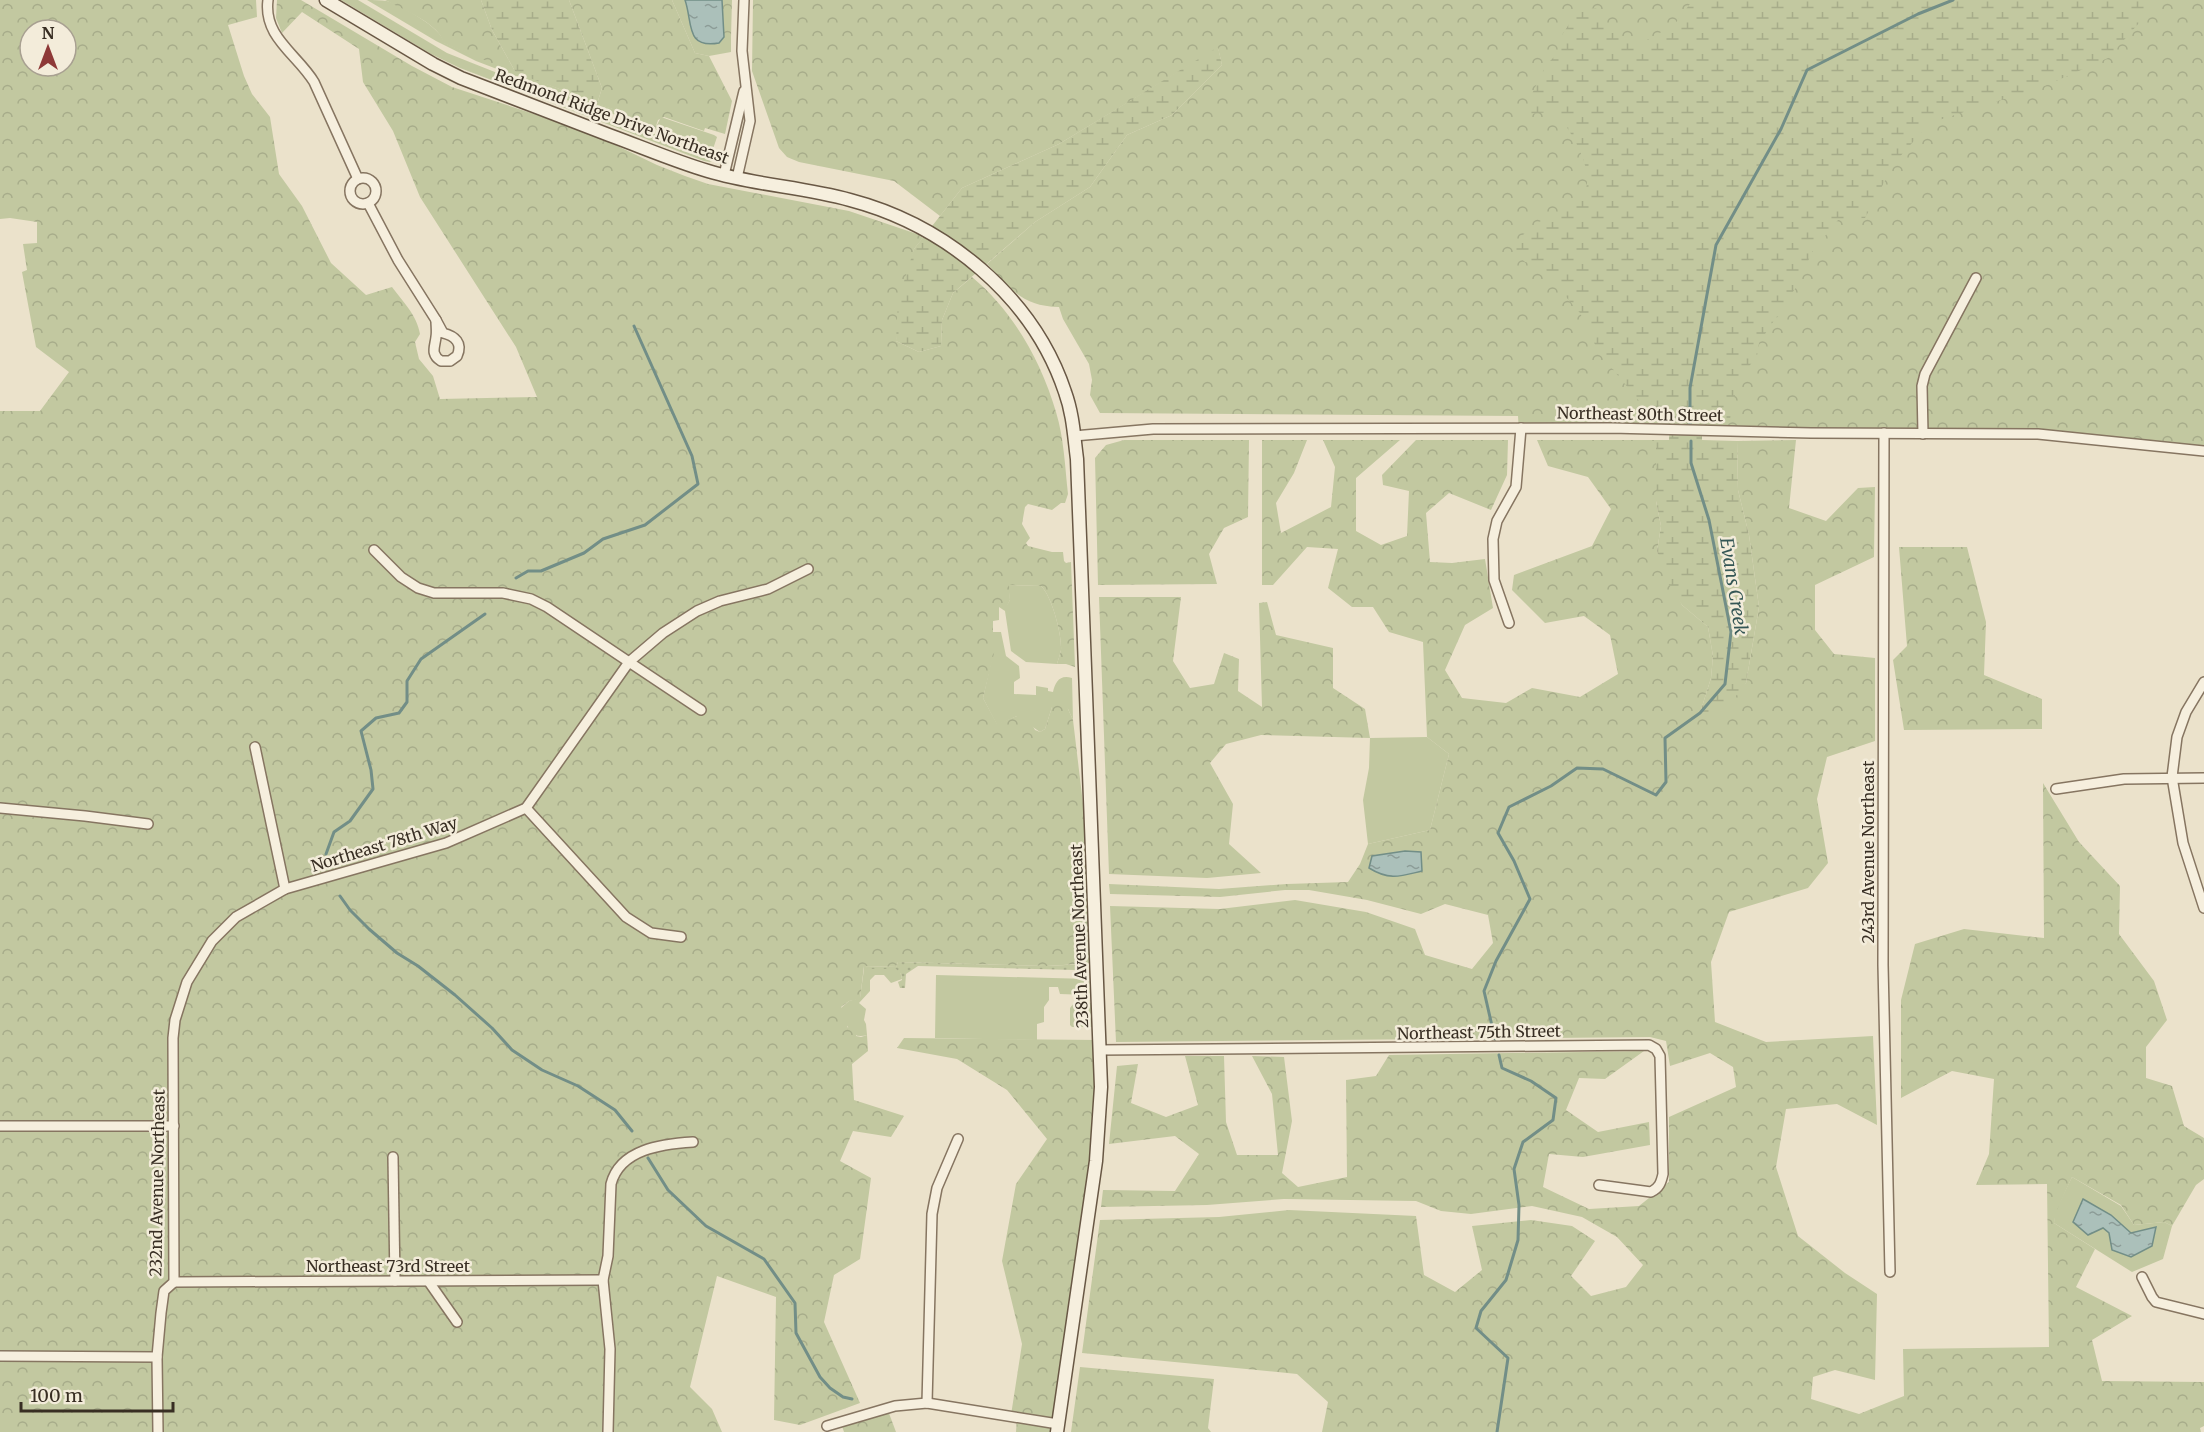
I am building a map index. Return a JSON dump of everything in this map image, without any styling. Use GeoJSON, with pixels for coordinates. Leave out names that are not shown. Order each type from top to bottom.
{"type":"FeatureCollection","features":[{"type":"Feature","properties":{"kind":"street"},"geometry":{"type":"LineString","coordinates":[[268,0],[267,12],[271,29],[278,40],[307,70],[314,82],[358,179]]}},
{"type":"Feature","properties":{"kind":"street","name":"Redmond Ridge Drive Northeast"},"geometry":{"type":"LineString","coordinates":[[326,0],[433,64],[461,78],[684,163],[737,178],[849,199],[894,214],[922,227],[977,265],[1011,300],[1039,339],[1060,378],[1072,417],[1074,436]]}},
{"type":"Feature","properties":{"kind":"street"},"geometry":{"type":"LineString","coordinates":[[737,178],[750,121],[742,51],[744,0]]}},
{"type":"Feature","properties":{"kind":"street"},"geometry":{"type":"LineString","coordinates":[[724,175],[745,89]]}},
{"type":"Feature","properties":{"kind":"street"},"geometry":{"type":"LineString","coordinates":[[367,178],[376,187],[376,196],[368,203],[358,203],[352,197],[351,189],[358,179],[367,178]]}},
{"type":"Feature","properties":{"kind":"street"},"geometry":{"type":"LineString","coordinates":[[368,203],[398,260],[436,320]]}},
{"type":"Feature","properties":{"kind":"street"},"geometry":{"type":"LineString","coordinates":[[1923,434],[1922,386],[1925,374],[1976,278]]}},
{"type":"Feature","properties":{"kind":"street"},"geometry":{"type":"LineString","coordinates":[[1509,623],[1494,580],[1493,539],[1497,521],[1516,487],[1521,428]]}},
{"type":"Feature","properties":{"kind":"street","name":"Northeast 80th Street"},"geometry":{"type":"LineString","coordinates":[[1074,436],[1153,429],[1521,428],[2038,434],[2204,451]]}},
{"type":"Feature","properties":{"kind":"street","name":"243rd Avenue Northeast"},"geometry":{"type":"LineString","coordinates":[[1884,433],[1882,964],[1890,1272]]}},
{"type":"Feature","properties":{"kind":"street","name":"238th Avenue Northeast"},"geometry":{"type":"LineString","coordinates":[[1057,1428],[1096,1161],[1100,1112],[1078,482],[1074,436]]}},
{"type":"Feature","properties":{"kind":"street"},"geometry":{"type":"LineString","coordinates":[[374,550],[401,577],[426,591],[452,595],[482,592],[503,593],[531,599],[547,607],[701,710]]}},
{"type":"Feature","properties":{"kind":"street"},"geometry":{"type":"LineString","coordinates":[[681,937],[651,933],[626,917],[526,808],[629,662],[663,633],[697,611],[720,601],[768,589],[808,569]]}},
{"type":"Feature","properties":{"kind":"street"},"geometry":{"type":"LineString","coordinates":[[2204,682],[2186,712],[2177,737],[2172,777],[2183,843],[2204,908]]}},
{"type":"Feature","properties":{"kind":"street"},"geometry":{"type":"LineString","coordinates":[[255,747],[285,889]]}},
{"type":"Feature","properties":{"kind":"street"},"geometry":{"type":"LineString","coordinates":[[2056,789],[2124,779],[2204,778]]}},
{"type":"Feature","properties":{"kind":"street"},"geometry":{"type":"LineString","coordinates":[[0,808],[148,824]]}},
{"type":"Feature","properties":{"kind":"street","name":"Northeast 78th Way"},"geometry":{"type":"LineString","coordinates":[[173,1038],[175,1020],[187,982],[212,941],[236,917],[285,889],[446,843],[526,808]]}},
{"type":"Feature","properties":{"kind":"street","name":"232nd Avenue Northeast"},"geometry":{"type":"LineString","coordinates":[[158,1432],[157,1357],[165,1291],[174,1282],[173,1038]]}},
{"type":"Feature","properties":{"kind":"street","name":"Northeast 75th Street"},"geometry":{"type":"LineString","coordinates":[[1099,1050],[1648,1045],[1656,1049],[1660,1056],[1662,1183],[1650,1192],[1599,1185]]}},
{"type":"Feature","properties":{"kind":"street"},"geometry":{"type":"LineString","coordinates":[[0,1126],[174,1126]]}},
{"type":"Feature","properties":{"kind":"street"},"geometry":{"type":"LineString","coordinates":[[927,1403],[932,1214],[937,1188],[958,1139]]}},
{"type":"Feature","properties":{"kind":"street"},"geometry":{"type":"LineString","coordinates":[[608,1432],[610,1349],[603,1280],[608,1256],[611,1184],[618,1169],[626,1161],[656,1146],[693,1142]]}},
{"type":"Feature","properties":{"kind":"street"},"geometry":{"type":"LineString","coordinates":[[393,1157],[395,1281]]}},
{"type":"Feature","properties":{"kind":"street"},"geometry":{"type":"LineString","coordinates":[[2142,1277],[2156,1302],[2204,1314]]}},
{"type":"Feature","properties":{"kind":"street","name":"Northeast 73rd Street"},"geometry":{"type":"LineString","coordinates":[[174,1282],[603,1280]]}},
{"type":"Feature","properties":{"kind":"street"},"geometry":{"type":"LineString","coordinates":[[429,1282],[457,1322]]}},
{"type":"Feature","properties":{"kind":"street"},"geometry":{"type":"LineString","coordinates":[[0,1356],[157,1357]]}},
{"type":"Feature","properties":{"kind":"street"},"geometry":{"type":"LineString","coordinates":[[826,1426],[896,1406],[927,1403],[955,1406],[1057,1428]]}},
{"type":"Feature","properties":{"kind":"green space"},"geometry":{"type":"Polygon","coordinates":[[[0,0],[256,0],[257,17],[228,25],[252,94],[270,117],[279,174],[302,206],[331,263],[366,295],[392,287],[416,321],[420,334],[415,342],[419,359],[433,376],[440,399],[537,397],[516,347],[420,197],[393,131],[363,82],[359,49],[302,12],[282,33],[276,18],[277,0],[301,0],[452,87],[605,140],[685,176],[708,184],[849,211],[917,234],[923,238],[914,249],[896,341],[919,352],[941,346],[942,320],[953,293],[972,277],[987,290],[1013,321],[1042,374],[1061,432],[1068,494],[1065,503],[1061,503],[1052,510],[1028,504],[1025,507],[1022,524],[1030,538],[1026,543],[1028,546],[1052,552],[1063,552],[1064,561],[1071,562],[1075,667],[1057,664],[1061,650],[1060,635],[1056,616],[1041,586],[1009,585],[1010,600],[1007,606],[999,605],[999,620],[993,621],[993,632],[998,632],[998,637],[983,698],[997,724],[1017,716],[1027,716],[1035,730],[1040,732],[1045,729],[1052,707],[1061,704],[1068,709],[1073,720],[1094,896],[1097,963],[1046,966],[898,962],[896,967],[864,966],[860,999],[849,1001],[841,1007],[848,1017],[847,1027],[856,1031],[856,1036],[867,1035],[868,1051],[852,1064],[854,1100],[904,1116],[891,1137],[853,1131],[840,1161],[871,1178],[860,1259],[834,1275],[824,1322],[860,1403],[800,1425],[774,1420],[776,1297],[717,1276],[690,1387],[712,1409],[722,1432],[0,1432],[0,411],[40,411],[69,372],[36,347],[22,272],[27,270],[23,244],[37,243],[37,222],[10,218],[0,219],[0,0]]]}},
{"type":"Feature","properties":{"kind":"green space"},"geometry":{"type":"Polygon","coordinates":[[[341,0],[358,0],[447,53],[535,88],[553,100],[715,154],[718,158],[710,162],[704,161],[460,68],[431,54],[341,0]]]}},
{"type":"Feature","properties":{"kind":"green space"},"geometry":{"type":"Polygon","coordinates":[[[367,0],[385,1],[411,12],[436,30],[444,43],[562,90],[561,94],[625,113],[626,118],[563,99],[542,86],[476,61],[436,41],[367,0]]]}},
{"type":"Feature","properties":{"kind":"green space"},"geometry":{"type":"Polygon","coordinates":[[[385,0],[481,0],[492,30],[516,73],[443,43],[441,36],[428,24],[385,0]]]}},
{"type":"Feature","properties":{"kind":"green space"},"geometry":{"type":"Polygon","coordinates":[[[481,0],[569,0],[602,88],[597,104],[584,99],[582,103],[560,95],[562,90],[516,73],[492,30],[481,0]]]}},
{"type":"Feature","properties":{"kind":"green space"},"geometry":{"type":"Polygon","coordinates":[[[569,0],[672,0],[695,53],[709,56],[732,101],[725,134],[705,128],[704,131],[664,117],[658,120],[655,129],[626,118],[625,113],[597,104],[602,88],[569,0]]]}},
{"type":"Feature","properties":{"kind":"green space"},"geometry":{"type":"Polygon","coordinates":[[[672,0],[685,0],[692,32],[719,43],[724,37],[731,37],[731,52],[709,56],[695,53],[672,0]]]}},
{"type":"Feature","properties":{"kind":"green space"},"geometry":{"type":"Polygon","coordinates":[[[722,0],[732,0],[731,37],[724,37],[722,0]]]}},
{"type":"Feature","properties":{"kind":"green space"},"geometry":{"type":"Polygon","coordinates":[[[753,0],[2204,0],[2204,451],[2038,434],[1519,432],[1518,416],[1100,413],[1090,395],[1092,380],[1089,364],[1063,319],[1059,307],[1026,300],[987,264],[1035,222],[1090,187],[1127,135],[1172,115],[1222,65],[1218,48],[1059,144],[962,188],[940,216],[894,181],[799,162],[787,157],[779,148],[752,71],[753,0]]]}},
{"type":"Feature","properties":{"kind":"green space"},"geometry":{"type":"Polygon","coordinates":[[[1693,0],[2155,0],[2154,6],[2108,58],[2047,85],[1930,123],[1895,162],[1865,218],[1838,220],[1812,252],[1797,286],[1785,303],[1784,312],[1775,319],[1759,343],[1757,356],[1747,369],[1732,402],[1730,420],[1702,420],[1702,440],[1737,441],[1738,490],[1749,535],[1759,607],[1746,683],[1722,714],[1700,713],[1711,678],[1713,656],[1708,627],[1682,605],[1668,583],[1657,551],[1661,526],[1656,501],[1656,440],[1669,440],[1670,420],[1649,418],[1645,408],[1599,353],[1580,313],[1547,275],[1545,264],[1525,262],[1514,251],[1519,240],[1527,231],[1554,213],[1572,208],[1581,200],[1586,190],[1587,180],[1583,159],[1564,123],[1556,115],[1529,114],[1529,100],[1546,65],[1557,54],[1562,35],[1578,10],[1596,8],[1613,32],[1628,43],[1645,41],[1674,25],[1693,0]]]}},
{"type":"Feature","properties":{"kind":"green space"},"geometry":{"type":"Polygon","coordinates":[[[1218,47],[1222,65],[1172,115],[1127,135],[1090,187],[1035,222],[953,293],[942,320],[941,346],[919,352],[896,341],[898,301],[914,249],[962,188],[1059,144],[1218,47]]]}},
{"type":"Feature","properties":{"kind":"green space"},"geometry":{"type":"Polygon","coordinates":[[[661,117],[714,135],[717,137],[713,149],[655,129],[661,117]]]}},
{"type":"Feature","properties":{"kind":"green space"},"geometry":{"type":"Polygon","coordinates":[[[1124,440],[1249,440],[1248,517],[1224,528],[1209,554],[1217,584],[1098,585],[1095,458],[1106,445],[1124,440]]]}},
{"type":"Feature","properties":{"kind":"green space"},"geometry":{"type":"Polygon","coordinates":[[[1262,440],[1307,440],[1294,473],[1276,503],[1281,533],[1331,507],[1335,467],[1323,440],[1400,440],[1356,478],[1356,531],[1381,545],[1407,536],[1409,491],[1383,485],[1382,475],[1416,440],[1508,440],[1507,475],[1491,510],[1449,493],[1426,513],[1430,562],[1452,563],[1485,559],[1493,608],[1465,625],[1445,670],[1462,698],[1506,703],[1532,688],[1580,697],[1618,674],[1610,635],[1584,616],[1545,623],[1512,590],[1514,575],[1592,546],[1611,509],[1588,477],[1548,466],[1537,440],[1656,440],[1656,501],[1661,526],[1657,551],[1682,605],[1708,627],[1713,656],[1711,678],[1700,713],[1746,683],[1759,607],[1749,535],[1738,490],[1737,441],[1796,440],[1789,508],[1826,521],[1858,488],[1875,487],[1874,557],[1815,585],[1815,630],[1834,654],[1875,658],[1875,741],[1827,757],[1817,799],[1828,863],[1808,888],[1729,912],[1711,962],[1715,1022],[1766,1042],[1873,1036],[1877,1125],[1837,1104],[1786,1109],[1776,1167],[1798,1236],[1845,1273],[1877,1294],[1875,1380],[1835,1370],[1813,1377],[1811,1399],[1859,1414],[1904,1396],[1903,1349],[2049,1347],[2047,1184],[1976,1185],[1989,1154],[1994,1079],[1952,1071],[1901,1098],[1901,1000],[1915,944],[1964,929],[2044,938],[2043,783],[2079,842],[2120,886],[2119,934],[2154,981],[2167,1020],[2146,1047],[2146,1078],[2172,1086],[2184,1126],[2204,1138],[2204,1179],[2196,1185],[2172,1226],[2164,1222],[2134,1225],[2121,1205],[2072,1177],[2056,1212],[2054,1223],[2095,1249],[2076,1287],[2132,1316],[2092,1340],[2102,1381],[2204,1382],[2204,1426],[2200,1428],[2201,1432],[1322,1432],[1328,1402],[1297,1374],[1082,1353],[1100,1220],[1219,1217],[1289,1210],[1416,1216],[1424,1275],[1455,1292],[1482,1270],[1472,1226],[1531,1220],[1572,1226],[1595,1241],[1571,1276],[1591,1296],[1626,1287],[1643,1265],[1617,1237],[1582,1217],[1532,1206],[1471,1214],[1441,1211],[1416,1201],[1284,1199],[1207,1205],[1101,1207],[1103,1190],[1175,1191],[1199,1154],[1175,1136],[1109,1144],[1117,1066],[1138,1064],[1131,1103],[1166,1117],[1198,1105],[1185,1056],[1224,1056],[1226,1122],[1237,1155],[1278,1155],[1272,1094],[1252,1056],[1284,1057],[1292,1121],[1282,1173],[1298,1187],[1347,1177],[1346,1080],[1376,1076],[1389,1055],[1644,1051],[1605,1079],[1579,1078],[1566,1110],[1598,1132],[1649,1122],[1650,1145],[1583,1157],[1549,1154],[1543,1187],[1589,1209],[1639,1206],[1669,1182],[1669,1117],[1736,1087],[1733,1067],[1710,1053],[1670,1066],[1666,1041],[1650,1037],[1116,1042],[1110,906],[1220,909],[1295,900],[1366,912],[1415,929],[1425,955],[1472,969],[1493,943],[1488,915],[1445,904],[1421,914],[1367,900],[1309,890],[1285,890],[1220,897],[1110,894],[1109,884],[1219,889],[1348,882],[1360,864],[1368,844],[1430,830],[1449,754],[1427,737],[1423,642],[1389,632],[1373,607],[1352,607],[1328,588],[1338,549],[1307,547],[1273,585],[1262,585],[1262,440]]]}},
{"type":"Feature","properties":{"kind":"green space"},"geometry":{"type":"Polygon","coordinates":[[[1899,547],[1967,547],[1986,622],[1984,675],[2042,699],[2042,729],[1904,730],[1893,660],[1907,646],[1899,547]]]}},
{"type":"Feature","properties":{"kind":"green space"},"geometry":{"type":"Polygon","coordinates":[[[1008,585],[1041,586],[1045,591],[1056,616],[1060,635],[1061,650],[1057,664],[1026,662],[1011,651],[1005,611],[998,605],[1007,605],[1010,600],[1008,585]]]}},
{"type":"Feature","properties":{"kind":"green space"},"geometry":{"type":"Polygon","coordinates":[[[1099,597],[1181,597],[1173,661],[1190,688],[1214,684],[1224,653],[1239,659],[1238,691],[1262,707],[1259,603],[1267,602],[1276,635],[1333,648],[1333,688],[1365,709],[1370,738],[1261,735],[1226,744],[1210,763],[1233,804],[1229,844],[1261,873],[1207,878],[1109,874],[1099,597]]]}},
{"type":"Feature","properties":{"kind":"green space"},"geometry":{"type":"Polygon","coordinates":[[[998,632],[1001,632],[1006,656],[1019,666],[1020,678],[1014,682],[1014,694],[1036,695],[1036,686],[1048,688],[1048,691],[1053,692],[1061,678],[1072,678],[1073,720],[1068,709],[1052,707],[1045,729],[1040,732],[1017,716],[997,725],[983,698],[998,632]]]}},
{"type":"Feature","properties":{"kind":"green space"},"geometry":{"type":"Polygon","coordinates":[[[1427,737],[1449,754],[1430,830],[1368,844],[1363,800],[1369,768],[1370,738],[1427,737]]]}},
{"type":"Feature","properties":{"kind":"green space"},"geometry":{"type":"Polygon","coordinates":[[[898,962],[1046,966],[1085,964],[1085,966],[1075,970],[918,966],[906,974],[905,988],[900,988],[898,982],[902,980],[901,974],[896,969],[864,969],[864,966],[896,967],[898,962]]]}},
{"type":"Feature","properties":{"kind":"green space"},"geometry":{"type":"Polygon","coordinates":[[[864,969],[896,969],[900,971],[902,979],[891,983],[884,975],[875,975],[870,980],[870,991],[859,1003],[866,1009],[864,1020],[867,1035],[861,1036],[852,1033],[849,1029],[841,1008],[849,1001],[860,998],[864,969]]]}},
{"type":"Feature","properties":{"kind":"green space"},"geometry":{"type":"Polygon","coordinates":[[[936,975],[1089,979],[1090,993],[1087,995],[1060,994],[1058,987],[1049,987],[1049,1000],[1044,1007],[1044,1022],[1037,1024],[1037,1040],[935,1038],[936,975]]]}},
{"type":"Feature","properties":{"kind":"green space"},"geometry":{"type":"Polygon","coordinates":[[[1074,1003],[1091,1003],[1093,1027],[1072,1027],[1070,1008],[1074,1003]]]}},
{"type":"Feature","properties":{"kind":"green space"},"geometry":{"type":"Polygon","coordinates":[[[904,1038],[1099,1040],[1101,1087],[1057,1432],[1016,1432],[1017,1417],[1011,1415],[1022,1344],[1002,1261],[1016,1184],[1047,1139],[1007,1090],[957,1059],[897,1048],[904,1038]]]}},
{"type":"Feature","properties":{"kind":"green space"},"geometry":{"type":"Polygon","coordinates":[[[2072,1177],[2121,1206],[2134,1225],[2164,1222],[2172,1226],[2163,1259],[2132,1272],[2054,1223],[2055,1212],[2072,1177]]]}},
{"type":"Feature","properties":{"kind":"green space"},"geometry":{"type":"Polygon","coordinates":[[[1080,1367],[1214,1379],[1208,1428],[1211,1432],[1071,1432],[1080,1367]]]}},
{"type":"Feature","properties":{"kind":"green space"},"geometry":{"type":"Polygon","coordinates":[[[887,1408],[896,1432],[844,1432],[841,1423],[887,1408]]]}},
{"type":"Feature","properties":{"kind":"water"},"geometry":{"type":"Polygon","coordinates":[[[685,0],[722,0],[724,37],[719,43],[708,44],[695,38],[685,0]]]}},
{"type":"Feature","properties":{"kind":"water"},"geometry":{"type":"Polygon","coordinates":[[[1405,851],[1421,852],[1422,871],[1402,876],[1389,876],[1369,868],[1372,856],[1405,851]]]}},
{"type":"Feature","properties":{"kind":"water"},"geometry":{"type":"Polygon","coordinates":[[[2083,1199],[2111,1215],[2131,1233],[2156,1227],[2152,1246],[2131,1257],[2112,1250],[2109,1233],[2103,1228],[2088,1235],[2073,1222],[2083,1199]]]}},
{"type":"Feature","properties":{"kind":"waterway"},"geometry":{"type":"LineString","coordinates":[[1690,424],[1690,388],[1716,245],[1781,129],[1807,70],[1918,14],[1953,0]]}},
{"type":"Feature","properties":{"kind":"waterway"},"geometry":{"type":"LineString","coordinates":[[516,578],[528,571],[541,571],[584,553],[603,539],[645,525],[698,484],[692,456],[634,326]]}},
{"type":"Feature","properties":{"kind":"waterway","name":"Evans Creek"},"geometry":{"type":"LineString","coordinates":[[1495,1039],[1484,991],[1496,961],[1530,899],[1514,861],[1498,833],[1509,807],[1551,786],[1577,768],[1603,769],[1656,795],[1666,782],[1665,738],[1700,713],[1725,684],[1731,632],[1709,520],[1691,463],[1691,441]]}},
{"type":"Feature","properties":{"kind":"waterway"},"geometry":{"type":"LineString","coordinates":[[326,854],[334,832],[350,821],[373,789],[371,770],[361,731],[376,718],[399,713],[407,702],[407,681],[421,659],[485,614]]}},
{"type":"Feature","properties":{"kind":"waterway"},"geometry":{"type":"LineString","coordinates":[[340,896],[369,929],[397,953],[455,995],[492,1028],[512,1050],[542,1070],[578,1086],[615,1110],[632,1131]]}},
{"type":"Feature","properties":{"kind":"waterway","name":"Evans Creek"},"geometry":{"type":"LineString","coordinates":[[1497,1432],[1508,1358],[1476,1328],[1481,1311],[1506,1280],[1518,1240],[1519,1205],[1514,1169],[1523,1142],[1553,1120],[1556,1098],[1531,1081],[1502,1068],[1499,1055]]}},
{"type":"Feature","properties":{"kind":"waterway"},"geometry":{"type":"LineString","coordinates":[[648,1158],[668,1190],[706,1226],[764,1259],[795,1303],[796,1333],[820,1377],[843,1397],[852,1399]]}}]}
